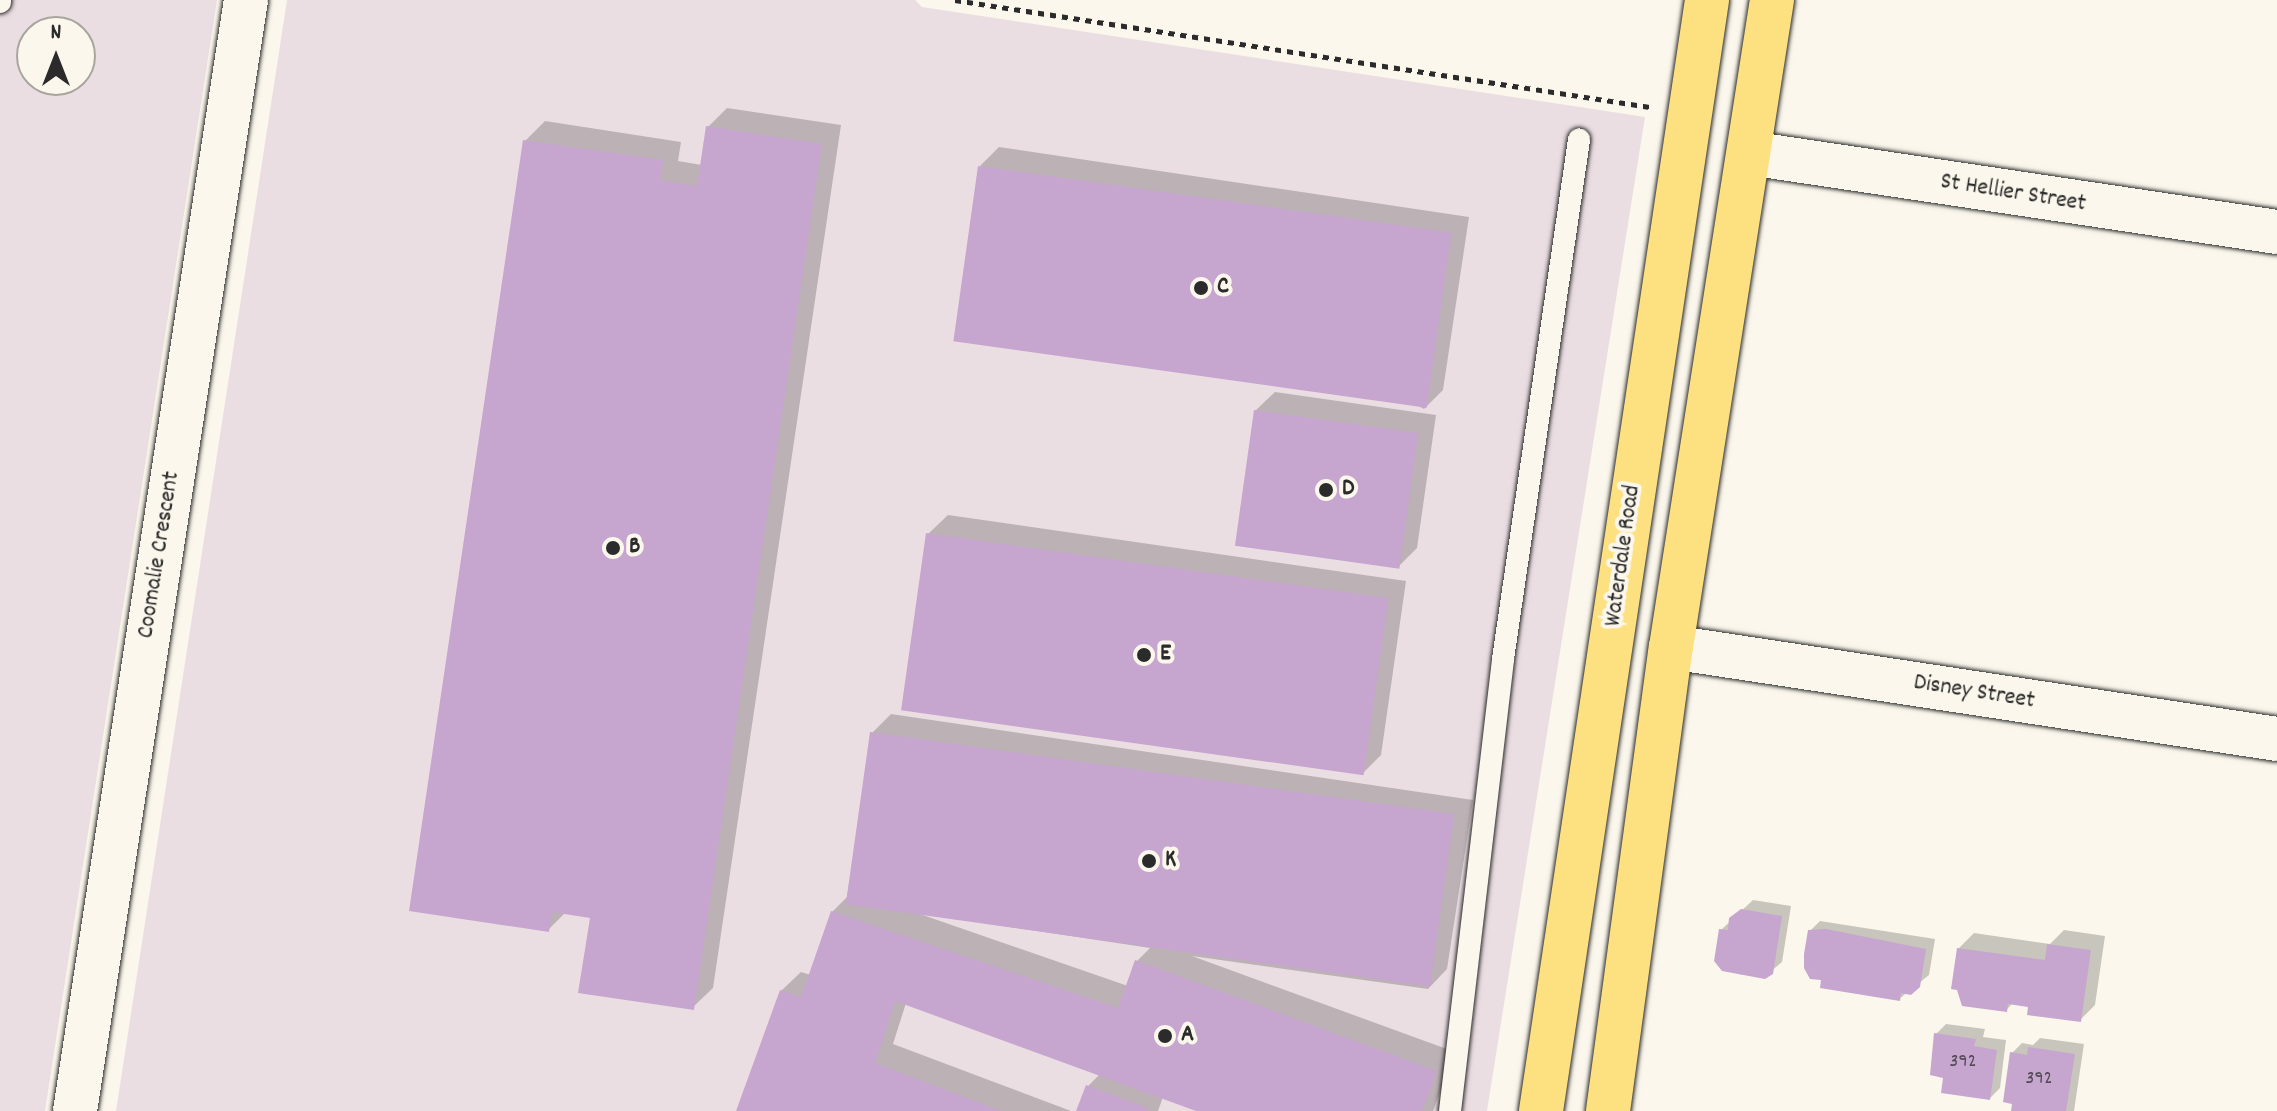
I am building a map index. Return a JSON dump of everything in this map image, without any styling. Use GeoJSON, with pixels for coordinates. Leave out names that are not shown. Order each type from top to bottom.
{"type":"FeatureCollection","features":[{"type":"Feature","properties":{"kind":"main road","name":"Waterdale Road"},"geometry":{"type":"LineString","coordinates":[[1541,1111],[1674,126],[1707,0]]}},
{"type":"Feature","properties":{"kind":"main road"},"geometry":{"type":"LineString","coordinates":[[1608,1111],[1671,647],[1772,0]]}},
{"type":"Feature","properties":{"kind":"main road"},"geometry":{"type":"LineString","coordinates":[[1674,126],[1749,153]]}},
{"type":"Feature","properties":{"kind":"street","name":"Coomalie Crescent"},"geometry":{"type":"LineString","coordinates":[[75,1111],[246,0]]}},
{"type":"Feature","properties":{"kind":"street","name":"St Hellier Street"},"geometry":{"type":"LineString","coordinates":[[1749,153],[2277,232]]}},
{"type":"Feature","properties":{"kind":"street","name":"Disney Street"},"geometry":{"type":"LineString","coordinates":[[1671,647],[2277,739]]}},
{"type":"Feature","properties":{"kind":"lane"},"geometry":{"type":"LineString","coordinates":[[1450,1111],[1503,659],[1579,140]]}},
{"type":"Feature","properties":{"kind":"path"},"geometry":{"type":"LineString","coordinates":[[955,0],[1674,126]]}},
{"type":"Feature","properties":{"kind":"shaded area"},"geometry":{"type":"Polygon","coordinates":[[[0,0],[217,0],[45,1111],[0,1111],[0,0]]]}},
{"type":"Feature","properties":{"kind":"shaded area"},"geometry":{"type":"Polygon","coordinates":[[[287,0],[915,0],[922,7],[1645,117],[1487,1111],[116,1111],[287,0]]]}},
{"type":"Feature","properties":{"kind":"building","name":"B"},"geometry":{"type":"Polygon","coordinates":[[[706,126],[822,144],[694,1010],[578,993],[590,918],[552,912],[549,932],[409,911],[523,140],[663,160],[660,180],[697,186],[706,126]]]}},
{"type":"Feature","properties":{"kind":"building","name":"C"},"geometry":{"type":"Polygon","coordinates":[[[978,166],[1451,233],[1427,408],[953,341],[978,166]]]}},
{"type":"Feature","properties":{"kind":"building","name":"D"},"geometry":{"type":"Polygon","coordinates":[[[1254,410],[1418,433],[1399,569],[1235,546],[1254,410]]]}},
{"type":"Feature","properties":{"kind":"building","name":"E"},"geometry":{"type":"Polygon","coordinates":[[[926,533],[1388,598],[1364,775],[901,710],[926,533]]]}},
{"type":"Feature","properties":{"kind":"building","name":"K"},"geometry":{"type":"Polygon","coordinates":[[[870,732],[1454,814],[1430,986],[846,904],[870,732]]]}},
{"type":"Feature","properties":{"kind":"building"},"geometry":{"type":"Polygon","coordinates":[[[1741,909],[1782,916],[1773,974],[1765,979],[1722,971],[1714,961],[1719,929],[1728,930],[1729,918],[1741,909]]]}},
{"type":"Feature","properties":{"kind":"building","name":"A"},"geometry":{"type":"Polygon","coordinates":[[[831,911],[1118,1008],[1135,960],[1437,1071],[1422,1111],[1196,1111],[895,1001],[875,1063],[1001,1111],[736,1111],[780,990],[801,997],[831,911]]]}},
{"type":"Feature","properties":{"kind":"building"},"geometry":{"type":"Polygon","coordinates":[[[1826,929],[1926,949],[1920,987],[1911,995],[1901,993],[1900,1001],[1820,988],[1821,980],[1810,979],[1804,968],[1804,954],[1808,930],[1826,929]]]}},
{"type":"Feature","properties":{"kind":"building"},"geometry":{"type":"Polygon","coordinates":[[[2047,944],[2091,950],[2081,1022],[2027,1015],[2028,1007],[2008,1004],[2007,1012],[1962,1006],[1957,990],[1951,989],[1957,948],[2045,960],[2047,944]]]}},
{"type":"Feature","properties":{"kind":"building"},"geometry":{"type":"Polygon","coordinates":[[[1934,1033],[1976,1039],[1974,1046],[1997,1050],[1990,1100],[1941,1093],[1943,1078],[1930,1075],[1934,1033]]]}},
{"type":"Feature","properties":{"kind":"building"},"geometry":{"type":"Polygon","coordinates":[[[2028,1047],[2075,1054],[2066,1111],[2011,1111],[2012,1104],[2003,1102],[2010,1052],[2027,1055],[2028,1047]]]}},
{"type":"Feature","properties":{"kind":"building","name":"A"},"geometry":{"type":"Polygon","coordinates":[[[1086,1085],[1148,1108],[1147,1111],[1076,1111],[1086,1085]]]}},
{"type":"Feature","properties":{"kind":"place","name":"C"},"geometry":{"type":"Point","coordinates":[1201,288]}},
{"type":"Feature","properties":{"kind":"place","name":"D"},"geometry":{"type":"Point","coordinates":[1326,490]}},
{"type":"Feature","properties":{"kind":"place","name":"B"},"geometry":{"type":"Point","coordinates":[613,548]}},
{"type":"Feature","properties":{"kind":"place","name":"E"},"geometry":{"type":"Point","coordinates":[1144,655]}},
{"type":"Feature","properties":{"kind":"place","name":"K"},"geometry":{"type":"Point","coordinates":[1149,861]}},
{"type":"Feature","properties":{"kind":"place","name":"A"},"geometry":{"type":"Point","coordinates":[1165,1036]}}]}
